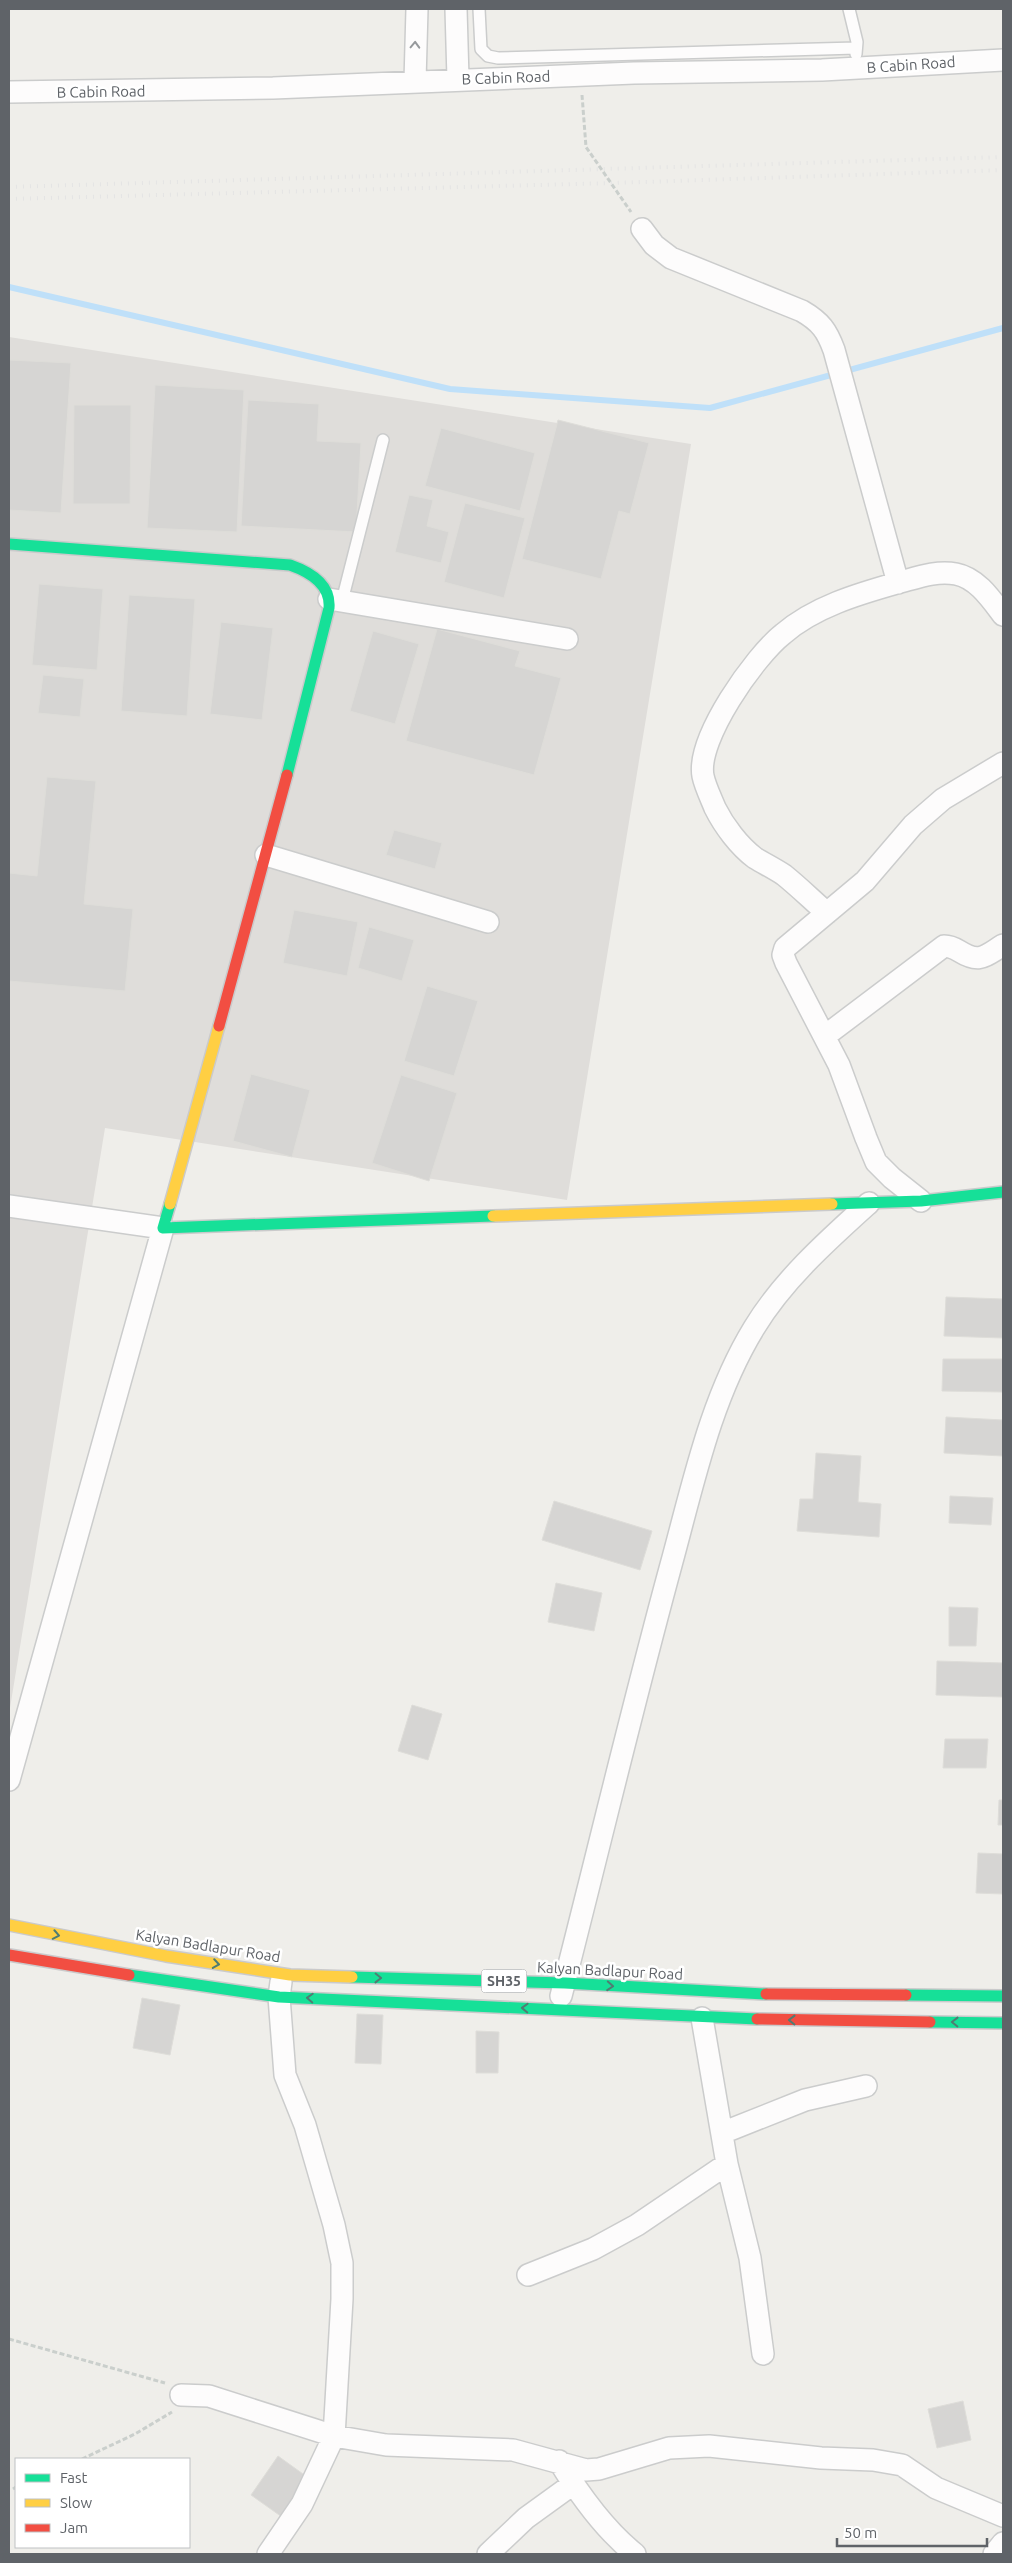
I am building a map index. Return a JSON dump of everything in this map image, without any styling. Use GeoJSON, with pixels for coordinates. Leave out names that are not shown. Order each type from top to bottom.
{"type":"FeatureCollection","features":[{"type":"Feature","properties":{"kind":"main road"},"geometry":{"type":"LineString","coordinates":[[9,544],[290,564],[307,570],[336,600],[326,623],[266,855],[163,1228],[921,1201],[1003,1192]]}},
{"type":"Feature","properties":{"kind":"main road","name":"Kalyan Badlapur Road"},"geometry":{"type":"LineString","coordinates":[[9,1925],[166,1956],[283,1974],[565,1982],[694,1991],[835,2008],[1003,2023]]}},
{"type":"Feature","properties":{"kind":"main road","name":"Kalyan Badlapur Road"},"geometry":{"type":"LineString","coordinates":[[9,1955],[138,1977],[279,1997],[558,2009],[702,2018],[1003,1996]]}},
{"type":"Feature","properties":{"kind":"street"},"geometry":{"type":"LineString","coordinates":[[415,81],[417,9]]}},
{"type":"Feature","properties":{"kind":"street"},"geometry":{"type":"LineString","coordinates":[[456,9],[458,79]]}},
{"type":"Feature","properties":{"kind":"street","name":"B Cabin Road"},"geometry":{"type":"LineString","coordinates":[[9,92],[254,88],[581,75],[856,58],[1003,60]]}},
{"type":"Feature","properties":{"kind":"street"},"geometry":{"type":"LineString","coordinates":[[642,230],[654,245],[671,258],[802,311],[818,320],[827,330],[898,583]]}},
{"type":"Feature","properties":{"kind":"street"},"geometry":{"type":"LineString","coordinates":[[827,913],[784,875],[754,857],[736,839],[716,809],[703,775],[706,747],[732,695],[760,657],[783,633],[829,606],[898,583],[935,573],[957,574],[973,581],[991,598],[1003,615]]}},
{"type":"Feature","properties":{"kind":"street"},"geometry":{"type":"LineString","coordinates":[[336,600],[567,639]]}},
{"type":"Feature","properties":{"kind":"street"},"geometry":{"type":"LineString","coordinates":[[921,1201],[892,1178],[876,1162],[842,1073],[783,955],[785,948],[790,942],[865,881],[913,825],[943,799],[1003,763]]}},
{"type":"Feature","properties":{"kind":"street"},"geometry":{"type":"LineString","coordinates":[[266,855],[488,922]]}},
{"type":"Feature","properties":{"kind":"street"},"geometry":{"type":"LineString","coordinates":[[824,1036],[944,946],[950,946],[975,959],[984,957],[1003,945]]}},
{"type":"Feature","properties":{"kind":"street"},"geometry":{"type":"LineString","coordinates":[[558,2009],[644,1665],[707,1435],[729,1375],[755,1326],[792,1278],[828,1240],[869,1203]]}},
{"type":"Feature","properties":{"kind":"street"},"geometry":{"type":"LineString","coordinates":[[9,1206],[163,1228],[9,1780]]}},
{"type":"Feature","properties":{"kind":"street"},"geometry":{"type":"LineString","coordinates":[[268,2554],[302,2504],[334,2436],[342,2263],[334,2225],[305,2125],[285,2075],[279,1997],[283,1974]]}},
{"type":"Feature","properties":{"kind":"street"},"geometry":{"type":"LineString","coordinates":[[702,2018],[727,2164],[750,2258],[763,2354]]}},
{"type":"Feature","properties":{"kind":"street"},"geometry":{"type":"LineString","coordinates":[[722,2133],[805,2100],[866,2086]]}},
{"type":"Feature","properties":{"kind":"street"},"geometry":{"type":"LineString","coordinates":[[528,2275],[593,2249],[637,2225],[727,2164]]}},
{"type":"Feature","properties":{"kind":"street"},"geometry":{"type":"LineString","coordinates":[[181,2395],[209,2396],[334,2436],[386,2445],[512,2450],[559,2461],[586,2470],[599,2469],[669,2448],[709,2446],[821,2458],[872,2460],[902,2465],[936,2488],[1003,2516]]}},
{"type":"Feature","properties":{"kind":"street"},"geometry":{"type":"LineString","coordinates":[[559,2461],[573,2484],[621,2544],[634,2554]]}},
{"type":"Feature","properties":{"kind":"street"},"geometry":{"type":"LineString","coordinates":[[488,2554],[526,2518],[573,2484]]}},
{"type":"Feature","properties":{"kind":"street"},"geometry":{"type":"LineString","coordinates":[[994,2554],[1003,2544]]}},
{"type":"Feature","properties":{"kind":"lane"},"geometry":{"type":"LineString","coordinates":[[479,9],[481,49],[488,56],[498,58],[856,58],[854,27],[849,9]]}},
{"type":"Feature","properties":{"kind":"lane"},"geometry":{"type":"LineString","coordinates":[[336,600],[382,440]]}},
{"type":"Feature","properties":{"kind":"path"},"geometry":{"type":"LineString","coordinates":[[581,75],[583,129],[586,147],[642,230]]}},
{"type":"Feature","properties":{"kind":"path"},"geometry":{"type":"LineString","coordinates":[[9,2339],[146,2377],[173,2386],[181,2395],[178,2406],[161,2421],[84,2458]]}},
{"type":"Feature","properties":{"kind":"shaded area"},"geometry":{"type":"Polygon","coordinates":[[[9,337],[691,444],[567,1200],[105,1128],[9,1714],[9,337]]]}},
{"type":"Feature","properties":{"kind":"building"},"geometry":{"type":"Polygon","coordinates":[[[9,360],[71,363],[61,513],[9,510],[9,360]]]}},
{"type":"Feature","properties":{"kind":"building"},"geometry":{"type":"Polygon","coordinates":[[[155,385],[244,390],[237,532],[147,528],[155,385]]]}},
{"type":"Feature","properties":{"kind":"building"},"geometry":{"type":"Polygon","coordinates":[[[248,400],[319,404],[317,441],[361,443],[356,532],[241,526],[248,400]]]}},
{"type":"Feature","properties":{"kind":"building"},"geometry":{"type":"Polygon","coordinates":[[[74,405],[131,405],[130,504],[73,504],[74,405]]]}},
{"type":"Feature","properties":{"kind":"building"},"geometry":{"type":"Polygon","coordinates":[[[558,420],[649,443],[630,514],[619,511],[601,579],[522,559],[558,420]]]}},
{"type":"Feature","properties":{"kind":"building"},"geometry":{"type":"Polygon","coordinates":[[[441,428],[535,453],[520,511],[425,486],[441,428]]]}},
{"type":"Feature","properties":{"kind":"building"},"geometry":{"type":"Polygon","coordinates":[[[409,495],[433,500],[427,526],[449,532],[441,563],[395,552],[409,495]]]}},
{"type":"Feature","properties":{"kind":"building"},"geometry":{"type":"Polygon","coordinates":[[[465,503],[525,518],[504,598],[444,582],[465,503]]]}},
{"type":"Feature","properties":{"kind":"building"},"geometry":{"type":"Polygon","coordinates":[[[39,584],[103,589],[97,670],[32,665],[39,584]]]}},
{"type":"Feature","properties":{"kind":"building"},"geometry":{"type":"Polygon","coordinates":[[[129,595],[195,599],[187,716],[121,711],[129,595]]]}},
{"type":"Feature","properties":{"kind":"building"},"geometry":{"type":"Polygon","coordinates":[[[221,622],[273,628],[262,720],[210,714],[221,622]]]}},
{"type":"Feature","properties":{"kind":"building"},"geometry":{"type":"Polygon","coordinates":[[[437,629],[520,651],[515,666],[561,678],[534,775],[406,741],[437,629]]]}},
{"type":"Feature","properties":{"kind":"building"},"geometry":{"type":"Polygon","coordinates":[[[373,631],[419,644],[395,724],[350,711],[373,631]]]}},
{"type":"Feature","properties":{"kind":"building"},"geometry":{"type":"Polygon","coordinates":[[[43,675],[84,679],[80,717],[38,713],[43,675]]]}},
{"type":"Feature","properties":{"kind":"building"},"geometry":{"type":"Polygon","coordinates":[[[47,777],[96,781],[84,904],[133,909],[125,991],[9,981],[9,873],[37,876],[47,777]]]}},
{"type":"Feature","properties":{"kind":"building"},"geometry":{"type":"Polygon","coordinates":[[[394,830],[442,843],[435,869],[386,855],[394,830]]]}},
{"type":"Feature","properties":{"kind":"building"},"geometry":{"type":"Polygon","coordinates":[[[294,910],[358,922],[347,976],[283,963],[294,910]]]}},
{"type":"Feature","properties":{"kind":"building"},"geometry":{"type":"Polygon","coordinates":[[[369,927],[414,940],[402,981],[358,968],[369,927]]]}},
{"type":"Feature","properties":{"kind":"building"},"geometry":{"type":"Polygon","coordinates":[[[427,986],[478,1001],[454,1076],[404,1061],[427,986]]]}},
{"type":"Feature","properties":{"kind":"building"},"geometry":{"type":"Polygon","coordinates":[[[251,1074],[310,1090],[292,1157],[233,1141],[251,1074]]]}},
{"type":"Feature","properties":{"kind":"building"},"geometry":{"type":"Polygon","coordinates":[[[401,1075],[457,1093],[429,1181],[372,1163],[401,1075]]]}},
{"type":"Feature","properties":{"kind":"building"},"geometry":{"type":"Polygon","coordinates":[[[946,1297],[1003,1299],[1003,1338],[944,1336],[946,1297]]]}},
{"type":"Feature","properties":{"kind":"building"},"geometry":{"type":"Polygon","coordinates":[[[943,1359],[1003,1359],[1003,1392],[942,1391],[943,1359]]]}},
{"type":"Feature","properties":{"kind":"building"},"geometry":{"type":"Polygon","coordinates":[[[946,1417],[1003,1420],[1003,1456],[944,1453],[946,1417]]]}},
{"type":"Feature","properties":{"kind":"building"},"geometry":{"type":"Polygon","coordinates":[[[816,1453],[861,1456],[858,1502],[881,1504],[879,1537],[797,1531],[800,1499],[813,1499],[816,1453]]]}},
{"type":"Feature","properties":{"kind":"building"},"geometry":{"type":"Polygon","coordinates":[[[950,1496],[993,1498],[991,1525],[949,1523],[950,1496]]]}},
{"type":"Feature","properties":{"kind":"building"},"geometry":{"type":"Polygon","coordinates":[[[554,1501],[652,1531],[640,1570],[542,1540],[554,1501]]]}},
{"type":"Feature","properties":{"kind":"building"},"geometry":{"type":"Polygon","coordinates":[[[556,1583],[602,1593],[594,1631],[548,1622],[556,1583]]]}},
{"type":"Feature","properties":{"kind":"building"},"geometry":{"type":"Polygon","coordinates":[[[949,1607],[978,1608],[976,1646],[949,1646],[949,1607]]]}},
{"type":"Feature","properties":{"kind":"building"},"geometry":{"type":"Polygon","coordinates":[[[937,1661],[1003,1663],[1003,1697],[936,1695],[937,1661]]]}},
{"type":"Feature","properties":{"kind":"building"},"geometry":{"type":"Polygon","coordinates":[[[412,1705],[442,1714],[428,1760],[398,1751],[412,1705]]]}},
{"type":"Feature","properties":{"kind":"building"},"geometry":{"type":"Polygon","coordinates":[[[945,1739],[988,1739],[986,1768],[943,1768],[945,1739]]]}},
{"type":"Feature","properties":{"kind":"building"},"geometry":{"type":"Polygon","coordinates":[[[999,1800],[1003,1800],[1003,1825],[998,1825],[999,1800]]]}},
{"type":"Feature","properties":{"kind":"building"},"geometry":{"type":"Polygon","coordinates":[[[978,1853],[1003,1854],[1003,1894],[976,1893],[978,1853]]]}},
{"type":"Feature","properties":{"kind":"building"},"geometry":{"type":"Polygon","coordinates":[[[142,1998],[180,2005],[170,2055],[133,2048],[142,1998]]]}},
{"type":"Feature","properties":{"kind":"building"},"geometry":{"type":"Polygon","coordinates":[[[357,2014],[383,2015],[381,2064],[355,2063],[357,2014]]]}},
{"type":"Feature","properties":{"kind":"building"},"geometry":{"type":"Polygon","coordinates":[[[476,2031],[499,2032],[498,2073],[476,2073],[476,2031]]]}},
{"type":"Feature","properties":{"kind":"building"},"geometry":{"type":"Polygon","coordinates":[[[963,2401],[971,2440],[937,2448],[928,2409],[963,2401]]]}},
{"type":"Feature","properties":{"kind":"building"},"geometry":{"type":"Polygon","coordinates":[[[278,2456],[310,2479],[282,2517],[251,2495],[278,2456]]]}},
{"type":"Feature","properties":{"kind":"waterway"},"geometry":{"type":"LineString","coordinates":[[9,287],[450,389],[710,408],[1003,328]]}},
{"type":"Feature","properties":{"kind":"railway"},"geometry":{"type":"LineString","coordinates":[[9,187],[1003,157]]}},
{"type":"Feature","properties":{"kind":"railway"},"geometry":{"type":"LineString","coordinates":[[9,199],[613,183],[1003,170]]}},
{"type":"Feature","properties":{"kind":"traffic: fast"},"geometry":{"type":"LineString","coordinates":[[9,544],[290,565],[312,575],[327,592],[329,608],[287,775]]}},
{"type":"Feature","properties":{"kind":"traffic: fast"},"geometry":{"type":"LineString","coordinates":[[832,1204],[921,1201],[1003,1192]]}},
{"type":"Feature","properties":{"kind":"traffic: fast"},"geometry":{"type":"LineString","coordinates":[[170,1204],[163,1228],[493,1216]]}},
{"type":"Feature","properties":{"kind":"traffic: fast"},"geometry":{"type":"LineString","coordinates":[[129,1975],[279,1997],[757,2019]]}},
{"type":"Feature","properties":{"kind":"traffic: fast"},"geometry":{"type":"LineString","coordinates":[[352,1977],[565,1983],[766,1994]]}},
{"type":"Feature","properties":{"kind":"traffic: fast"},"geometry":{"type":"LineString","coordinates":[[906,1995],[1003,1996]]}},
{"type":"Feature","properties":{"kind":"traffic: fast"},"geometry":{"type":"LineString","coordinates":[[930,2022],[1003,2023]]}},
{"type":"Feature","properties":{"kind":"traffic: slow"},"geometry":{"type":"LineString","coordinates":[[170,1204],[219,1026]]}},
{"type":"Feature","properties":{"kind":"traffic: slow"},"geometry":{"type":"LineString","coordinates":[[493,1216],[832,1204]]}},
{"type":"Feature","properties":{"kind":"traffic: slow"},"geometry":{"type":"LineString","coordinates":[[9,1925],[166,1956],[290,1975],[352,1977]]}},
{"type":"Feature","properties":{"kind":"traffic: jam"},"geometry":{"type":"LineString","coordinates":[[219,1026],[287,775]]}},
{"type":"Feature","properties":{"kind":"traffic: jam"},"geometry":{"type":"LineString","coordinates":[[9,1955],[129,1975]]}},
{"type":"Feature","properties":{"kind":"traffic: jam"},"geometry":{"type":"LineString","coordinates":[[766,1994],[906,1995]]}},
{"type":"Feature","properties":{"kind":"traffic: jam"},"geometry":{"type":"LineString","coordinates":[[757,2019],[930,2022]]}}]}
